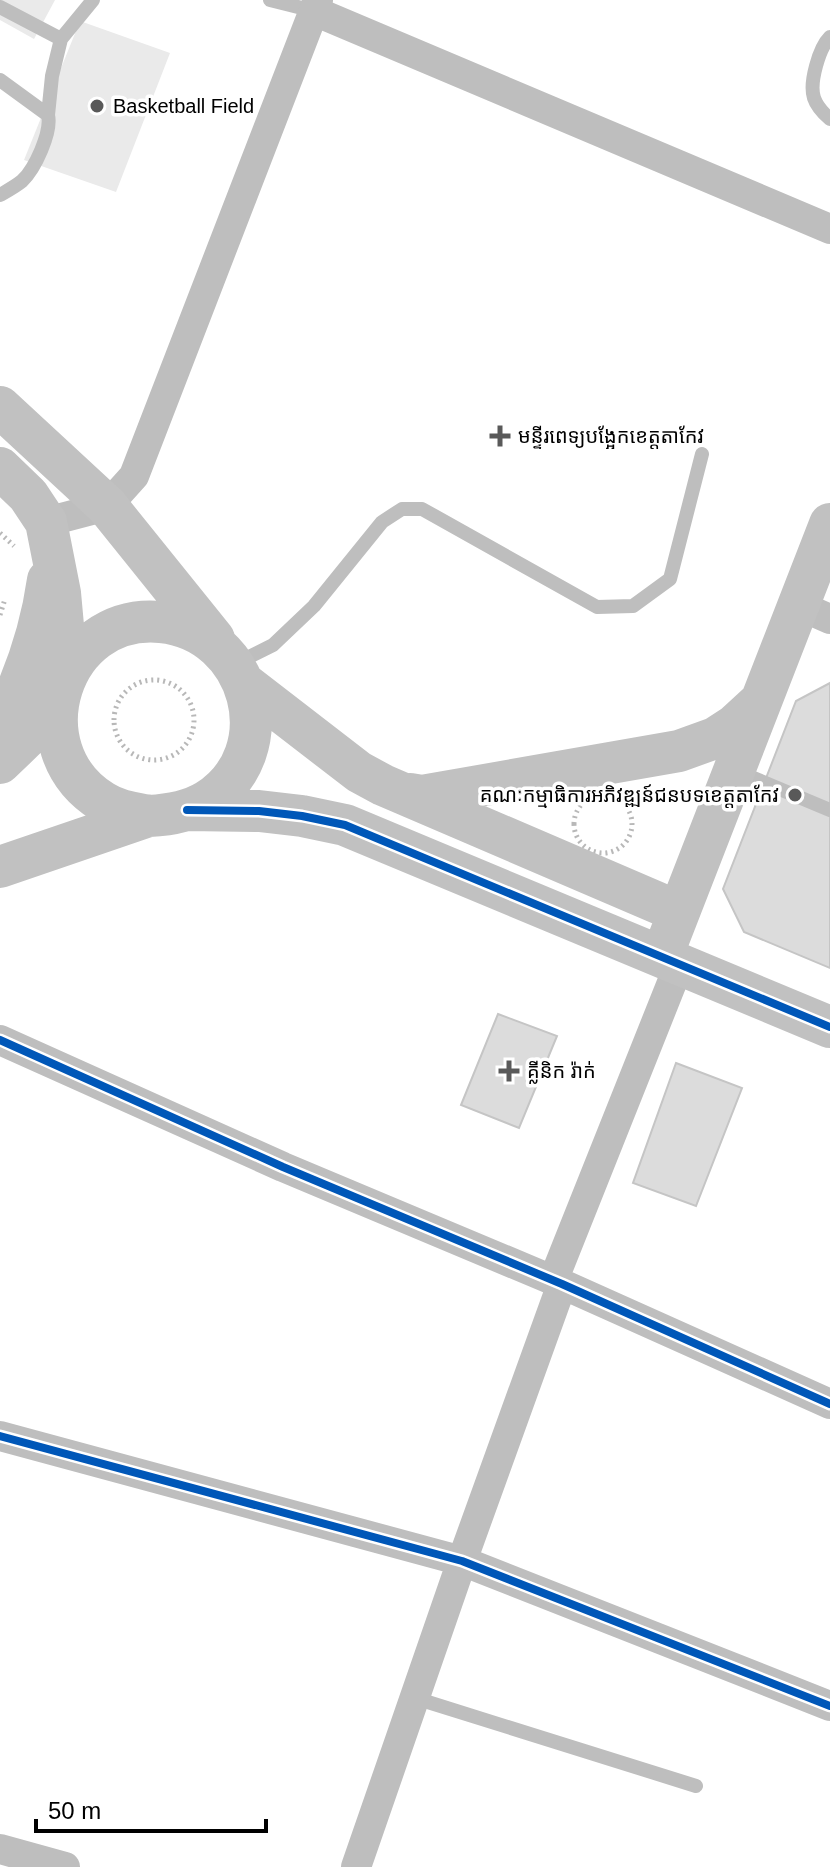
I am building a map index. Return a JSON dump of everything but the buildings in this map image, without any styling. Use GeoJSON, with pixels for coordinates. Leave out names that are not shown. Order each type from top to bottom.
{"type":"FeatureCollection","features":[{"type":"Feature","properties":{"kind":"street"},"geometry":{"type":"LineString","coordinates":[[49,536],[107,506],[134,476],[316,6],[830,229]]}},
{"type":"Feature","properties":{"kind":"street"},"geometry":{"type":"LineString","coordinates":[[0,407],[107,506],[236,669],[251,706],[247,749],[224,787],[207,801],[0,867]]}},
{"type":"Feature","properties":{"kind":"street"},"geometry":{"type":"LineString","coordinates":[[0,468],[28,495],[49,536],[64,637],[56,721],[60,745],[69,767],[84,787],[103,802],[125,812],[259,811],[345,825],[830,1027]]}},
{"type":"Feature","properties":{"kind":"street"},"geometry":{"type":"LineString","coordinates":[[356,1867],[670,961],[679,912],[761,701],[814,612],[830,524]]}},
{"type":"Feature","properties":{"kind":"street"},"geometry":{"type":"LineString","coordinates":[[0,726],[31,653],[46,594],[49,536]]}},
{"type":"Feature","properties":{"kind":"street"},"geometry":{"type":"LineString","coordinates":[[0,763],[28,736],[61,688],[73,662],[102,635],[140,622],[180,625],[216,644],[236,669],[359,772],[679,912]]}},
{"type":"Feature","properties":{"kind":"street"},"geometry":{"type":"LineString","coordinates":[[402,793],[422,796],[679,751],[715,738],[735,725],[761,701]]}},
{"type":"Feature","properties":{"kind":"street"},"geometry":{"type":"LineString","coordinates":[[0,1040],[283,1167],[558,1282],[830,1404]]}},
{"type":"Feature","properties":{"kind":"street"},"geometry":{"type":"LineString","coordinates":[[0,1436],[462,1561],[830,1706]]}},
{"type":"Feature","properties":{"kind":"street"},"geometry":{"type":"LineString","coordinates":[[0,1849],[65,1867]]}},
{"type":"Feature","properties":{"kind":"lane"},"geometry":{"type":"LineString","coordinates":[[0,195],[24,179],[43,147],[49,122],[52,76],[61,39],[93,0]]}},
{"type":"Feature","properties":{"kind":"lane"},"geometry":{"type":"LineString","coordinates":[[270,0],[316,6]]}},
{"type":"Feature","properties":{"kind":"lane"},"geometry":{"type":"LineString","coordinates":[[0,7],[61,39]]}},
{"type":"Feature","properties":{"kind":"lane"},"geometry":{"type":"LineString","coordinates":[[830,37],[825,41],[814,71],[813,96],[821,111],[830,119]]}},
{"type":"Feature","properties":{"kind":"lane"},"geometry":{"type":"LineString","coordinates":[[0,80],[48,115]]}},
{"type":"Feature","properties":{"kind":"lane"},"geometry":{"type":"LineString","coordinates":[[236,669],[273,645],[314,606],[382,522],[402,509],[422,509],[597,607],[633,606],[670,579],[702,454]]}},
{"type":"Feature","properties":{"kind":"lane"},"geometry":{"type":"LineString","coordinates":[[735,771],[830,810]]}},
{"type":"Feature","properties":{"kind":"lane"},"geometry":{"type":"LineString","coordinates":[[415,1698],[696,1786]]}},
{"type":"Feature","properties":{"kind":"path"},"geometry":{"type":"LineString","coordinates":[[156,680],[173,686],[182,692],[192,711],[193,722],[187,742],[170,756],[149,759],[138,756],[117,736],[114,719],[119,701],[130,687],[147,681],[156,680]]}},
{"type":"Feature","properties":{"kind":"path"},"geometry":{"type":"LineString","coordinates":[[598,795],[619,799],[632,818],[633,826],[627,841],[608,853],[586,847],[574,828],[579,807],[598,795]]}},
{"type":"Feature","properties":{"kind":"shaded area"},"geometry":{"type":"Polygon","coordinates":[[[0,0],[55,0],[34,39],[0,20],[0,0]]]}},
{"type":"Feature","properties":{"kind":"shaded area","name":"Basketball Field"},"geometry":{"type":"Polygon","coordinates":[[[80,21],[170,53],[116,192],[24,160],[80,21]]]}},
{"type":"Feature","properties":{"kind":"cycle path"},"geometry":{"type":"LineString","coordinates":[[187,810],[259,811],[345,825],[830,1027]]}},
{"type":"Feature","properties":{"kind":"cycle path"},"geometry":{"type":"LineString","coordinates":[[0,1040],[283,1167],[562,1284],[830,1404]]}},
{"type":"Feature","properties":{"kind":"cycle path"},"geometry":{"type":"LineString","coordinates":[[0,1436],[462,1561],[830,1706]]}},
{"type":"Feature","properties":{"kind":"place","name":"Basketball Field"},"geometry":{"type":"Point","coordinates":[97,106]}},
{"type":"Feature","properties":{"kind":"place","name":"មន្ទីរពេទ្យបង្អែកខេត្តតាកែវ"},"geometry":{"type":"Point","coordinates":[500,436]}},
{"type":"Feature","properties":{"kind":"place","name":"គណៈកម្មាធិការអភិវឌ្ឍន៍ជនបទខេត្តតាកែវ"},"geometry":{"type":"Point","coordinates":[795,795]}},
{"type":"Feature","properties":{"kind":"place","name":"គ្លីនិក រ៉ាក់"},"geometry":{"type":"Point","coordinates":[509,1071]}}]}
